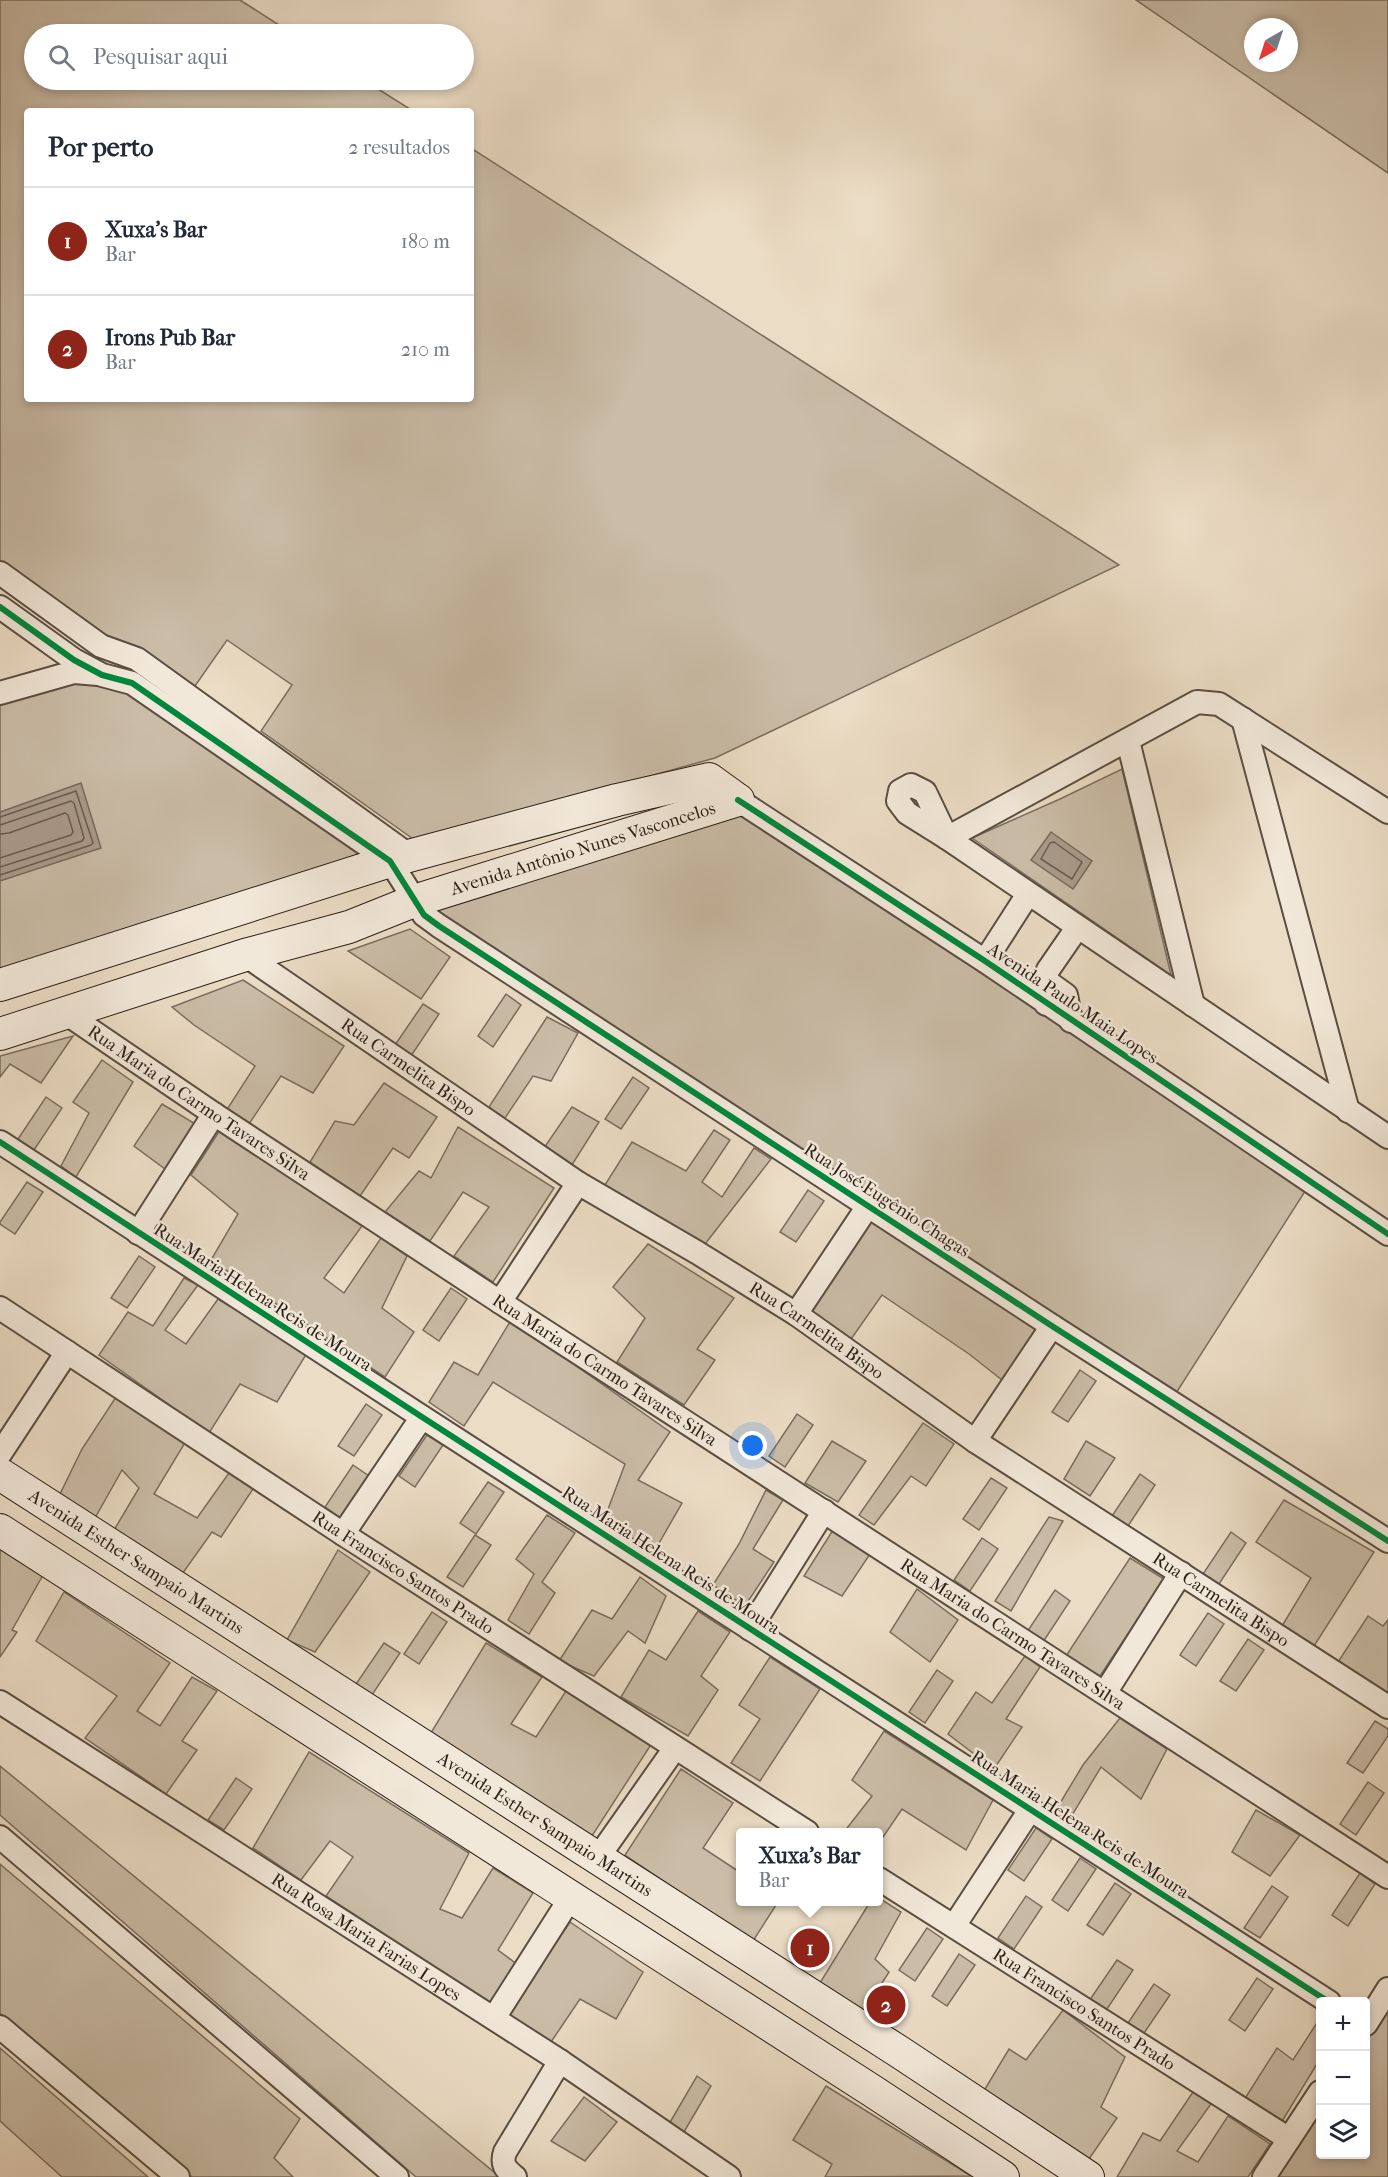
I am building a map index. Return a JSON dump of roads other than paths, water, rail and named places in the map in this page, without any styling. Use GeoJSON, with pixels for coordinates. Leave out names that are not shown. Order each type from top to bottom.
{"type":"FeatureCollection","features":[{"type":"Feature","properties":{"kind":"street"},"geometry":{"type":"LineString","coordinates":[[0,573],[101,646],[137,659],[400,859]]}},
{"type":"Feature","properties":{"kind":"street"},"geometry":{"type":"LineString","coordinates":[[0,607],[74,660],[102,675]]}},
{"type":"Feature","properties":{"kind":"street"},"geometry":{"type":"LineString","coordinates":[[36,633],[46,648],[46,667],[39,682]]}},
{"type":"Feature","properties":{"kind":"street"},"geometry":{"type":"LineString","coordinates":[[0,693],[74,672],[102,675],[132,683],[400,859]]}},
{"type":"Feature","properties":{"kind":"street"},"geometry":{"type":"LineString","coordinates":[[1388,812],[1219,704],[1197,702],[947,838],[1388,1137]]}},
{"type":"Feature","properties":{"kind":"street"},"geometry":{"type":"LineString","coordinates":[[1243,719],[1348,1111]]}},
{"type":"Feature","properties":{"kind":"street"},"geometry":{"type":"LineString","coordinates":[[1128,741],[1192,1005]]}},
{"type":"Feature","properties":{"kind":"street","name":"Avenida Antônio Nunes Vasconcelos"},"geometry":{"type":"LineString","coordinates":[[0,985],[400,859],[617,800],[709,779],[738,800]]}},
{"type":"Feature","properties":{"kind":"street","name":"Avenida Antônio Nunes Vasconcelos"},"geometry":{"type":"LineString","coordinates":[[0,1034],[245,955],[349,927],[414,901],[738,800]]}},
{"type":"Feature","properties":{"kind":"street","name":"Avenida Paulo Maia Lopes"},"geometry":{"type":"LineString","coordinates":[[738,800],[985,962],[1388,1234]]}},
{"type":"Feature","properties":{"kind":"street","name":"Rua José Eugênio Chagas"},"geometry":{"type":"LineString","coordinates":[[400,859],[414,901],[424,915],[439,926],[1052,1326],[1388,1541]]}},
{"type":"Feature","properties":{"kind":"street"},"geometry":{"type":"LineString","coordinates":[[985,962],[1028,894]]}},
{"type":"Feature","properties":{"kind":"street"},"geometry":{"type":"LineString","coordinates":[[182,928],[193,972]]}},
{"type":"Feature","properties":{"kind":"street"},"geometry":{"type":"LineString","coordinates":[[1046,1004],[1045,980],[1048,970],[1077,928]]}},
{"type":"Feature","properties":{"kind":"street","name":"Rua Carmelita Bispo"},"geometry":{"type":"LineString","coordinates":[[245,955],[578,1183],[698,1253],[796,1314],[975,1441],[1388,1707]]}},
{"type":"Feature","properties":{"kind":"street"},"geometry":{"type":"LineString","coordinates":[[1045,980],[1066,995],[1071,1021]]}},
{"type":"Feature","properties":{"kind":"street","name":"Rua Maria do Carmo Tavares Silva"},"geometry":{"type":"LineString","coordinates":[[66,1014],[500,1302],[1388,1877]]}},
{"type":"Feature","properties":{"kind":"street"},"geometry":{"type":"LineString","coordinates":[[138,1233],[214,1114]]}},
{"type":"Feature","properties":{"kind":"street","name":"Rua Maria Helena Reis de Moura"},"geometry":{"type":"LineString","coordinates":[[0,1142],[422,1417],[1323,1997]]}},
{"type":"Feature","properties":{"kind":"street"},"geometry":{"type":"LineString","coordinates":[[500,1302],[578,1183]]}},
{"type":"Feature","properties":{"kind":"street"},"geometry":{"type":"LineString","coordinates":[[796,1314],[868,1206]]}},
{"type":"Feature","properties":{"kind":"street","name":"Rua Francisco Santos Prado"},"geometry":{"type":"LineString","coordinates":[[0,1308],[343,1534],[799,1828]]}},
{"type":"Feature","properties":{"kind":"street"},"geometry":{"type":"LineString","coordinates":[[975,1441],[1052,1326]]}},
{"type":"Feature","properties":{"kind":"street"},"geometry":{"type":"LineString","coordinates":[[0,1455],[67,1352]]}},
{"type":"Feature","properties":{"kind":"street"},"geometry":{"type":"LineString","coordinates":[[343,1534],[422,1417]]}},
{"type":"Feature","properties":{"kind":"street","name":"Avenida Esther Sampaio Martins"},"geometry":{"type":"LineString","coordinates":[[0,1474],[901,2053],[1089,2177]]}},
{"type":"Feature","properties":{"kind":"street"},"geometry":{"type":"LineString","coordinates":[[750,1629],[824,1511]]}},
{"type":"Feature","properties":{"kind":"street"},"geometry":{"type":"LineString","coordinates":[[0,1530],[1003,2177]]}},
{"type":"Feature","properties":{"kind":"street"},"geometry":{"type":"LineString","coordinates":[[1105,1693],[1180,1573]]}},
{"type":"Feature","properties":{"kind":"street"},"geometry":{"type":"LineString","coordinates":[[261,1698],[287,1658]]}},
{"type":"Feature","properties":{"kind":"street","name":"Rua Rosa Maria Farias Lopes"},"geometry":{"type":"LineString","coordinates":[[0,1702],[560,2061],[729,2177]]}},
{"type":"Feature","properties":{"kind":"street"},"geometry":{"type":"LineString","coordinates":[[597,1859],[675,1748]]}},
{"type":"Feature","properties":{"kind":"street"},"geometry":{"type":"LineString","coordinates":[[954,1926],[1030,1810]]}},
{"type":"Feature","properties":{"kind":"street"},"geometry":{"type":"LineString","coordinates":[[0,1837],[397,2177]]}},
{"type":"Feature","properties":{"kind":"street","name":"Rua Francisco Santos Prado"},"geometry":{"type":"LineString","coordinates":[[883,1882],[1289,2139]]}},
{"type":"Feature","properties":{"kind":"street"},"geometry":{"type":"LineString","coordinates":[[494,2018],[571,1897]]}},
{"type":"Feature","properties":{"kind":"street"},"geometry":{"type":"LineString","coordinates":[[1370,2016],[1388,1989]]}},
{"type":"Feature","properties":{"kind":"street"},"geometry":{"type":"LineString","coordinates":[[0,2026],[178,2177]]}},
{"type":"Feature","properties":{"kind":"street"},"geometry":{"type":"LineString","coordinates":[[874,2092],[901,2053]]}},
{"type":"Feature","properties":{"kind":"street"},"geometry":{"type":"LineString","coordinates":[[509,2169],[505,2152],[560,2061]]}},
{"type":"Feature","properties":{"kind":"street"},"geometry":{"type":"LineString","coordinates":[[1264,2177],[1316,2097]]}},
{"type":"Feature","properties":{"kind":"water"},"geometry":{"type":"Polygon","coordinates":[[[81,783],[101,848],[0,881],[0,812],[81,783]]]}},
{"type":"Feature","properties":{"kind":"water"},"geometry":{"type":"Polygon","coordinates":[[[1051,832],[1092,861],[1073,889],[1031,860],[1051,832]]]}},
{"type":"Feature","properties":{"kind":"place","name":"Xuxa's Bar"},"geometry":{"type":"Point","coordinates":[810,1948]}},
{"type":"Feature","properties":{"kind":"place","name":"Irons Pub Bar"},"geometry":{"type":"Point","coordinates":[886,2005]}}]}
